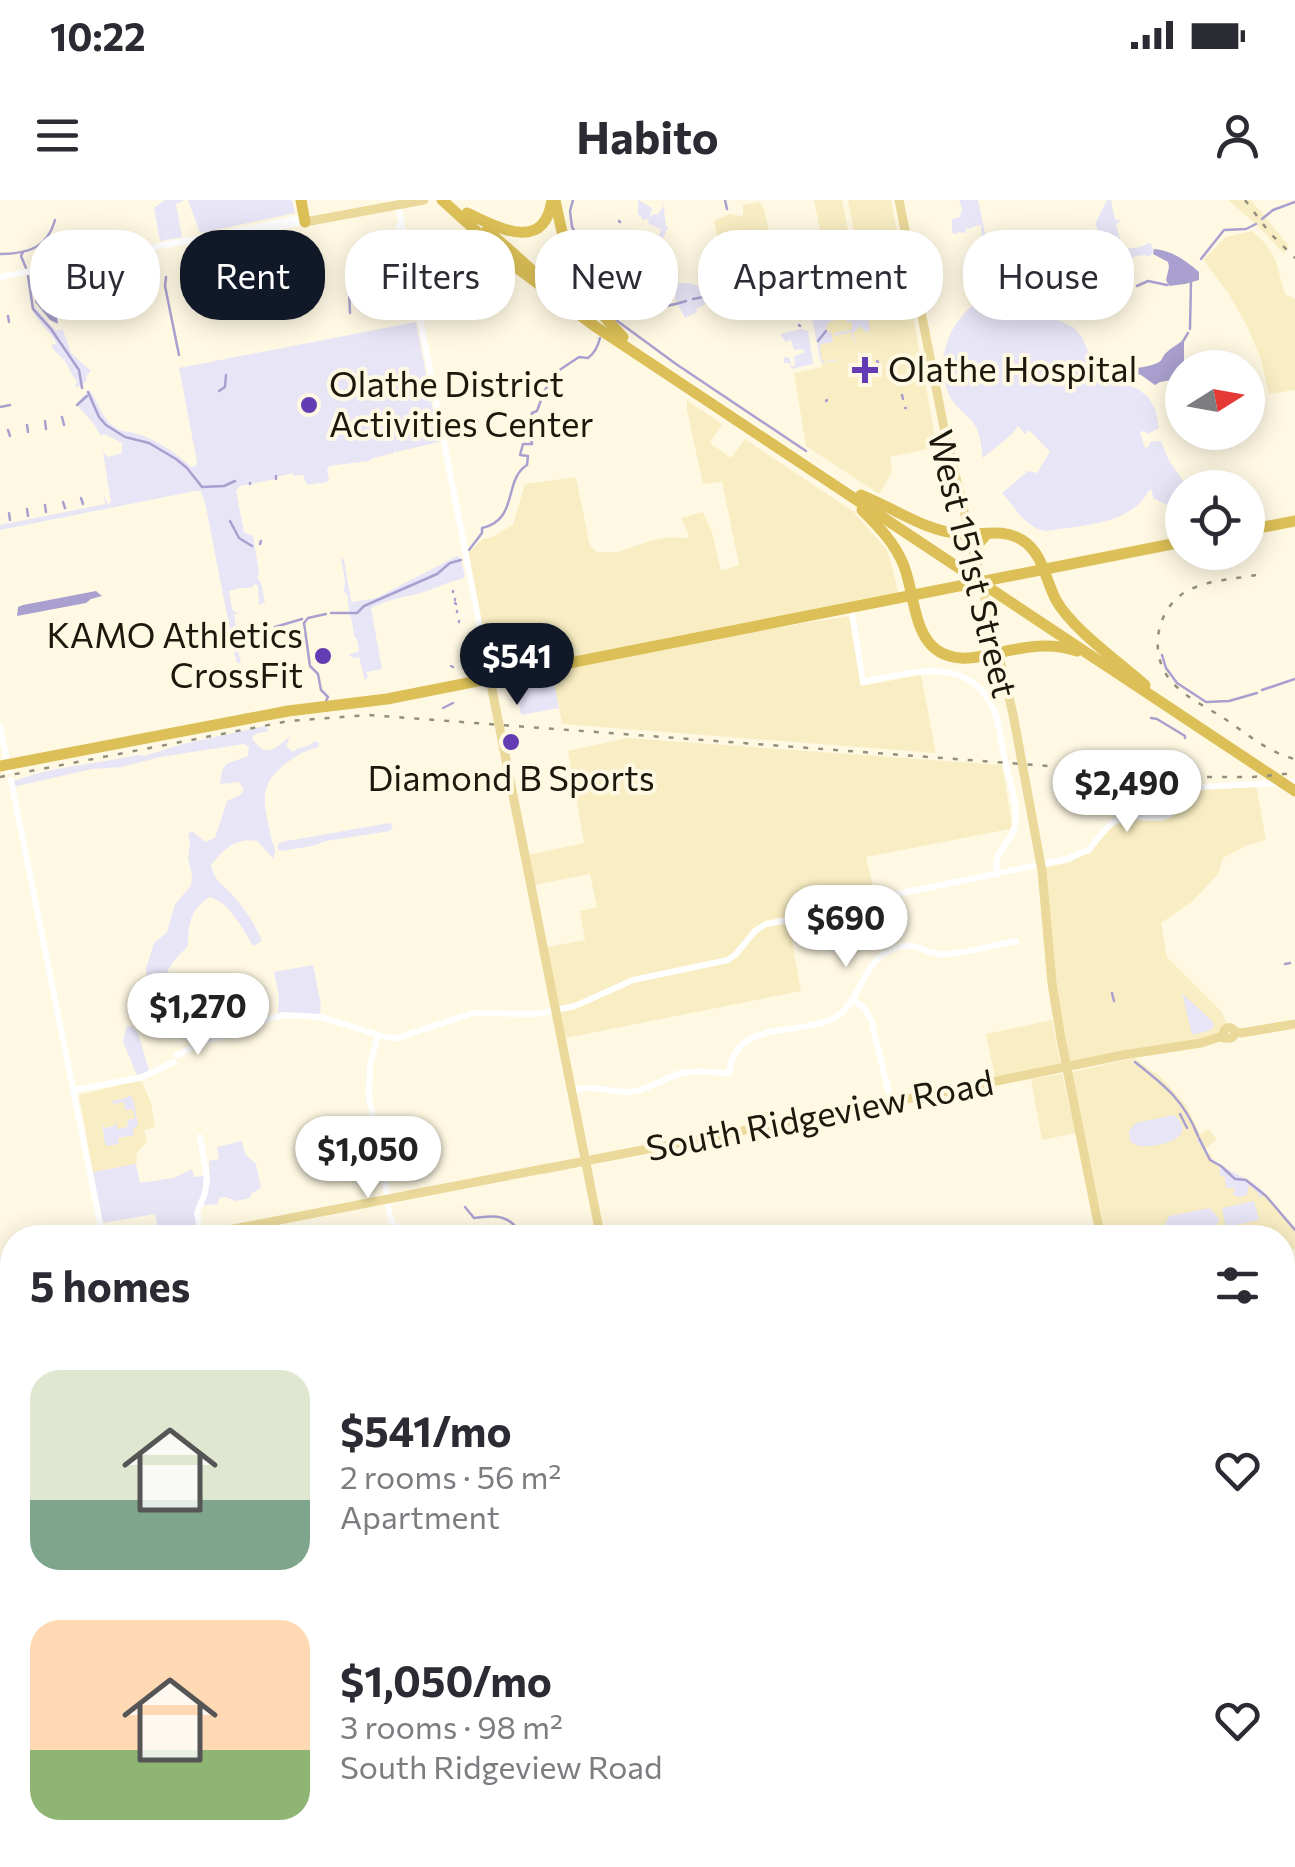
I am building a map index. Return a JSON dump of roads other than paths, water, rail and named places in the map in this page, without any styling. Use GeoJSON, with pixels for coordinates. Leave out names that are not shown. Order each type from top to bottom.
{"type":"FeatureCollection","features":[{"type":"Feature","properties":{"kind":"highway"},"geometry":{"type":"LineString","coordinates":[[303,200],[306,220]]}},
{"type":"Feature","properties":{"kind":"highway"},"geometry":{"type":"LineString","coordinates":[[442,200],[516,267],[574,312],[1293,786]]}},
{"type":"Feature","properties":{"kind":"highway"},"geometry":{"type":"LineString","coordinates":[[453,200],[551,286],[623,337],[1146,684],[1257,763]]}},
{"type":"Feature","properties":{"kind":"highway"},"geometry":{"type":"LineString","coordinates":[[468,213],[498,228],[522,233],[543,222],[554,200]]}},
{"type":"Feature","properties":{"kind":"highway"},"geometry":{"type":"LineString","coordinates":[[554,200],[564,246],[578,280],[597,309],[623,337]]}},
{"type":"Feature","properties":{"kind":"highway"},"geometry":{"type":"LineString","coordinates":[[832,484],[891,541],[904,567],[924,636],[940,652],[961,658],[1052,646],[1100,662]]}},
{"type":"Feature","properties":{"kind":"highway"},"geometry":{"type":"LineString","coordinates":[[861,496],[934,528],[970,535],[1000,532],[1017,537],[1031,547],[1066,614],[1146,684]]}},
{"type":"Feature","properties":{"kind":"highway"},"geometry":{"type":"LineString","coordinates":[[1265,529],[1295,523]]}},
{"type":"Feature","properties":{"kind":"highway"},"geometry":{"type":"LineString","coordinates":[[1043,570],[1165,547]]}},
{"type":"Feature","properties":{"kind":"highway"},"geometry":{"type":"LineString","coordinates":[[756,626],[764,628],[914,603],[1043,570],[1165,547]]}},
{"type":"Feature","properties":{"kind":"highway"},"geometry":{"type":"LineString","coordinates":[[7,770],[288,711],[377,701],[763,623],[914,603]]}},
{"type":"Feature","properties":{"kind":"main road"},"geometry":{"type":"LineString","coordinates":[[306,220],[424,200]]}},
{"type":"Feature","properties":{"kind":"main road","name":"West 151st Street"},"geometry":{"type":"LineString","coordinates":[[898,203],[1039,866]]}},
{"type":"Feature","properties":{"kind":"main road"},"geometry":{"type":"LineString","coordinates":[[490,679],[597,1225]]}},
{"type":"Feature","properties":{"kind":"main road"},"geometry":{"type":"LineString","coordinates":[[1039,866],[1048,974],[1098,1225]]}},
{"type":"Feature","properties":{"kind":"main road"},"geometry":{"type":"LineString","coordinates":[[1039,866],[1053,1001],[1066,1068]]}},
{"type":"Feature","properties":{"kind":"main road","name":"South Ridgeview Road"},"geometry":{"type":"LineString","coordinates":[[257,1225],[1295,1024]]}},
{"type":"Feature","properties":{"kind":"street"},"geometry":{"type":"LineString","coordinates":[[397,202],[490,679]]}},
{"type":"Feature","properties":{"kind":"street"},"geometry":{"type":"LineString","coordinates":[[0,277],[263,224],[306,220]]}},
{"type":"Feature","properties":{"kind":"street"},"geometry":{"type":"LineString","coordinates":[[248,229],[306,220]]}},
{"type":"Feature","properties":{"kind":"street"},"geometry":{"type":"LineString","coordinates":[[852,612],[863,682],[941,670],[965,678],[984,693],[995,712],[1016,815],[1014,831],[995,863],[996,874]]}},
{"type":"Feature","properties":{"kind":"street"},"geometry":{"type":"LineString","coordinates":[[0,726],[100,1225]]}},
{"type":"Feature","properties":{"kind":"street"},"geometry":{"type":"LineString","coordinates":[[996,874],[1073,861],[1114,820],[1128,816],[1163,818],[1202,787],[1293,786]]}},
{"type":"Feature","properties":{"kind":"street"},"geometry":{"type":"LineString","coordinates":[[999,852],[999,864],[1011,870]]}},
{"type":"Feature","properties":{"kind":"street"},"geometry":{"type":"LineString","coordinates":[[74,1092],[140,1078],[207,1040],[284,1016],[321,1017],[394,1038],[473,1014],[533,1013],[581,1004],[633,980],[730,959],[754,931],[766,924],[851,912],[892,894],[1039,866]]}},
{"type":"Feature","properties":{"kind":"street"},"geometry":{"type":"LineString","coordinates":[[571,1093],[592,1088],[640,1090],[685,1072],[729,1073],[732,1057],[749,1040],[834,1018],[843,1012],[870,966],[892,949],[910,945],[945,954],[1016,941]]}},
{"type":"Feature","properties":{"kind":"street"},"geometry":{"type":"LineString","coordinates":[[851,999],[864,1008],[871,1020],[891,1102]]}},
{"type":"Feature","properties":{"kind":"street"},"geometry":{"type":"LineString","coordinates":[[378,1035],[370,1066],[369,1098],[394,1225]]}},
{"type":"Feature","properties":{"kind":"street"},"geometry":{"type":"LineString","coordinates":[[199,1225],[197,1218],[207,1178],[200,1137]]}},
{"type":"Feature","properties":{"kind":"waterway"},"geometry":{"type":"LineString","coordinates":[[573,200],[570,211],[574,230]]}},
{"type":"Feature","properties":{"kind":"waterway"},"geometry":{"type":"LineString","coordinates":[[725,200],[727,209]]}},
{"type":"Feature","properties":{"kind":"waterway"},"geometry":{"type":"LineString","coordinates":[[1262,219],[1295,202]]}},
{"type":"Feature","properties":{"kind":"waterway"},"geometry":{"type":"LineString","coordinates":[[0,254],[35,248],[47,237],[55,220]]}},
{"type":"Feature","properties":{"kind":"waterway"},"geometry":{"type":"LineString","coordinates":[[1201,259],[1224,230],[1246,229],[1256,224]]}},
{"type":"Feature","properties":{"kind":"waterway"},"geometry":{"type":"LineString","coordinates":[[23,252],[26,268]]}},
{"type":"Feature","properties":{"kind":"waterway"},"geometry":{"type":"LineString","coordinates":[[28,276],[33,309],[79,370],[82,388]]}},
{"type":"Feature","properties":{"kind":"waterway"},"geometry":{"type":"LineString","coordinates":[[166,277],[179,355]]}},
{"type":"Feature","properties":{"kind":"waterway"},"geometry":{"type":"LineString","coordinates":[[1137,286],[1148,281],[1167,285]]}},
{"type":"Feature","properties":{"kind":"waterway"},"geometry":{"type":"LineString","coordinates":[[1190,329],[1191,281]]}},
{"type":"Feature","properties":{"kind":"waterway"},"geometry":{"type":"LineString","coordinates":[[693,299],[698,298]]}},
{"type":"Feature","properties":{"kind":"waterway"},"geometry":{"type":"LineString","coordinates":[[678,303],[686,301]]}},
{"type":"Feature","properties":{"kind":"waterway"},"geometry":{"type":"LineString","coordinates":[[8,316],[9,322]]}},
{"type":"Feature","properties":{"kind":"waterway"},"geometry":{"type":"LineString","coordinates":[[616,320],[806,451]]}},
{"type":"Feature","properties":{"kind":"waterway"},"geometry":{"type":"LineString","coordinates":[[818,341],[826,331]]}},
{"type":"Feature","properties":{"kind":"waterway"},"geometry":{"type":"LineString","coordinates":[[1182,343],[1188,333]]}},
{"type":"Feature","properties":{"kind":"waterway"},"geometry":{"type":"LineString","coordinates":[[469,550],[482,528],[501,517],[515,480],[527,465],[528,456],[520,455],[523,444],[532,444],[530,431],[522,435],[523,423],[537,411],[555,373],[579,357],[588,358],[600,338]]}},
{"type":"Feature","properties":{"kind":"waterway"},"geometry":{"type":"LineString","coordinates":[[219,391],[225,387],[226,375]]}},
{"type":"Feature","properties":{"kind":"waterway"},"geometry":{"type":"LineString","coordinates":[[88,392],[106,425],[176,459],[202,487],[235,481]]}},
{"type":"Feature","properties":{"kind":"waterway"},"geometry":{"type":"LineString","coordinates":[[902,395],[903,399]]}},
{"type":"Feature","properties":{"kind":"waterway"},"geometry":{"type":"LineString","coordinates":[[77,405],[87,396]]}},
{"type":"Feature","properties":{"kind":"waterway"},"geometry":{"type":"LineString","coordinates":[[0,407],[10,405]]}},
{"type":"Feature","properties":{"kind":"waterway"},"geometry":{"type":"LineString","coordinates":[[62,417],[64,425]]}},
{"type":"Feature","properties":{"kind":"waterway"},"geometry":{"type":"LineString","coordinates":[[45,421],[46,429]]}},
{"type":"Feature","properties":{"kind":"waterway"},"geometry":{"type":"LineString","coordinates":[[27,425],[28,432]]}},
{"type":"Feature","properties":{"kind":"waterway"},"geometry":{"type":"LineString","coordinates":[[8,430],[10,436]]}},
{"type":"Feature","properties":{"kind":"waterway"},"geometry":{"type":"LineString","coordinates":[[939,471],[940,464]]}},
{"type":"Feature","properties":{"kind":"waterway"},"geometry":{"type":"LineString","coordinates":[[81,498],[83,504]]}},
{"type":"Feature","properties":{"kind":"waterway"},"geometry":{"type":"LineString","coordinates":[[63,502],[65,508]]}},
{"type":"Feature","properties":{"kind":"waterway"},"geometry":{"type":"LineString","coordinates":[[45,505],[46,512]]}},
{"type":"Feature","properties":{"kind":"waterway"},"geometry":{"type":"LineString","coordinates":[[27,509],[28,516]]}},
{"type":"Feature","properties":{"kind":"waterway"},"geometry":{"type":"LineString","coordinates":[[9,513],[10,520]]}},
{"type":"Feature","properties":{"kind":"waterway"},"geometry":{"type":"LineString","coordinates":[[230,521],[239,538],[252,546]]}},
{"type":"Feature","properties":{"kind":"waterway"},"geometry":{"type":"LineString","coordinates":[[331,613],[357,613],[364,606],[461,560]]}},
{"type":"Feature","properties":{"kind":"waterway"},"geometry":{"type":"LineString","coordinates":[[326,614],[308,618],[304,623],[310,666],[318,674],[321,690],[328,697],[326,701]]}},
{"type":"Feature","properties":{"kind":"waterway"},"geometry":{"type":"LineString","coordinates":[[275,627],[302,619]]}},
{"type":"Feature","properties":{"kind":"waterway"},"geometry":{"type":"LineString","coordinates":[[233,638],[268,629]]}},
{"type":"Feature","properties":{"kind":"waterway"},"geometry":{"type":"LineString","coordinates":[[1162,655],[1177,683],[1206,702],[1229,701],[1257,693]]}},
{"type":"Feature","properties":{"kind":"waterway"},"geometry":{"type":"LineString","coordinates":[[1262,690],[1295,679]]}},
{"type":"Feature","properties":{"kind":"waterway"},"geometry":{"type":"LineString","coordinates":[[443,708],[453,703]]}},
{"type":"Feature","properties":{"kind":"waterway"},"geometry":{"type":"LineString","coordinates":[[1151,718],[1185,738]]}},
{"type":"Feature","properties":{"kind":"waterway"},"geometry":{"type":"LineString","coordinates":[[1164,771],[1174,760]]}},
{"type":"Feature","properties":{"kind":"waterway"},"geometry":{"type":"LineString","coordinates":[[1163,787],[1164,777]]}},
{"type":"Feature","properties":{"kind":"waterway"},"geometry":{"type":"LineString","coordinates":[[1285,964],[1290,963]]}},
{"type":"Feature","properties":{"kind":"waterway"},"geometry":{"type":"LineString","coordinates":[[1112,993],[1114,1001]]}},
{"type":"Feature","properties":{"kind":"waterway"},"geometry":{"type":"LineString","coordinates":[[1135,1062],[1180,1103],[1198,1136]]}},
{"type":"Feature","properties":{"kind":"waterway"},"geometry":{"type":"LineString","coordinates":[[1180,1114],[1187,1128]]}},
{"type":"Feature","properties":{"kind":"waterway"},"geometry":{"type":"LineString","coordinates":[[1199,1138],[1210,1160],[1266,1196],[1291,1225]]}},
{"type":"Feature","properties":{"kind":"waterway"},"geometry":{"type":"LineString","coordinates":[[465,1207],[474,1218],[494,1216],[514,1225]]}},
{"type":"Feature","properties":{"kind":"railway"},"geometry":{"type":"LineString","coordinates":[[1245,200],[1295,258]]}},
{"type":"Feature","properties":{"kind":"railway"},"geometry":{"type":"LineString","coordinates":[[1256,575],[1205,584],[1178,597],[1163,619],[1159,658],[1164,671],[1183,692],[1266,747],[1295,759]]}},
{"type":"Feature","properties":{"kind":"railway"},"geometry":{"type":"LineString","coordinates":[[0,777],[289,721],[369,715],[1195,777],[1295,773]]}},
{"type":"Feature","properties":{"kind":"place","name":"Olathe Hospital"},"geometry":{"type":"Point","coordinates":[865,370]}},
{"type":"Feature","properties":{"kind":"place","name":"Olathe District Activities Center"},"geometry":{"type":"Point","coordinates":[309,405]}},
{"type":"Feature","properties":{"kind":"place","name":"KAMO Athletics CrossFit"},"geometry":{"type":"Point","coordinates":[323,656]}},
{"type":"Feature","properties":{"kind":"place","name":"Diamond B Sports"},"geometry":{"type":"Point","coordinates":[511,742]}}]}
